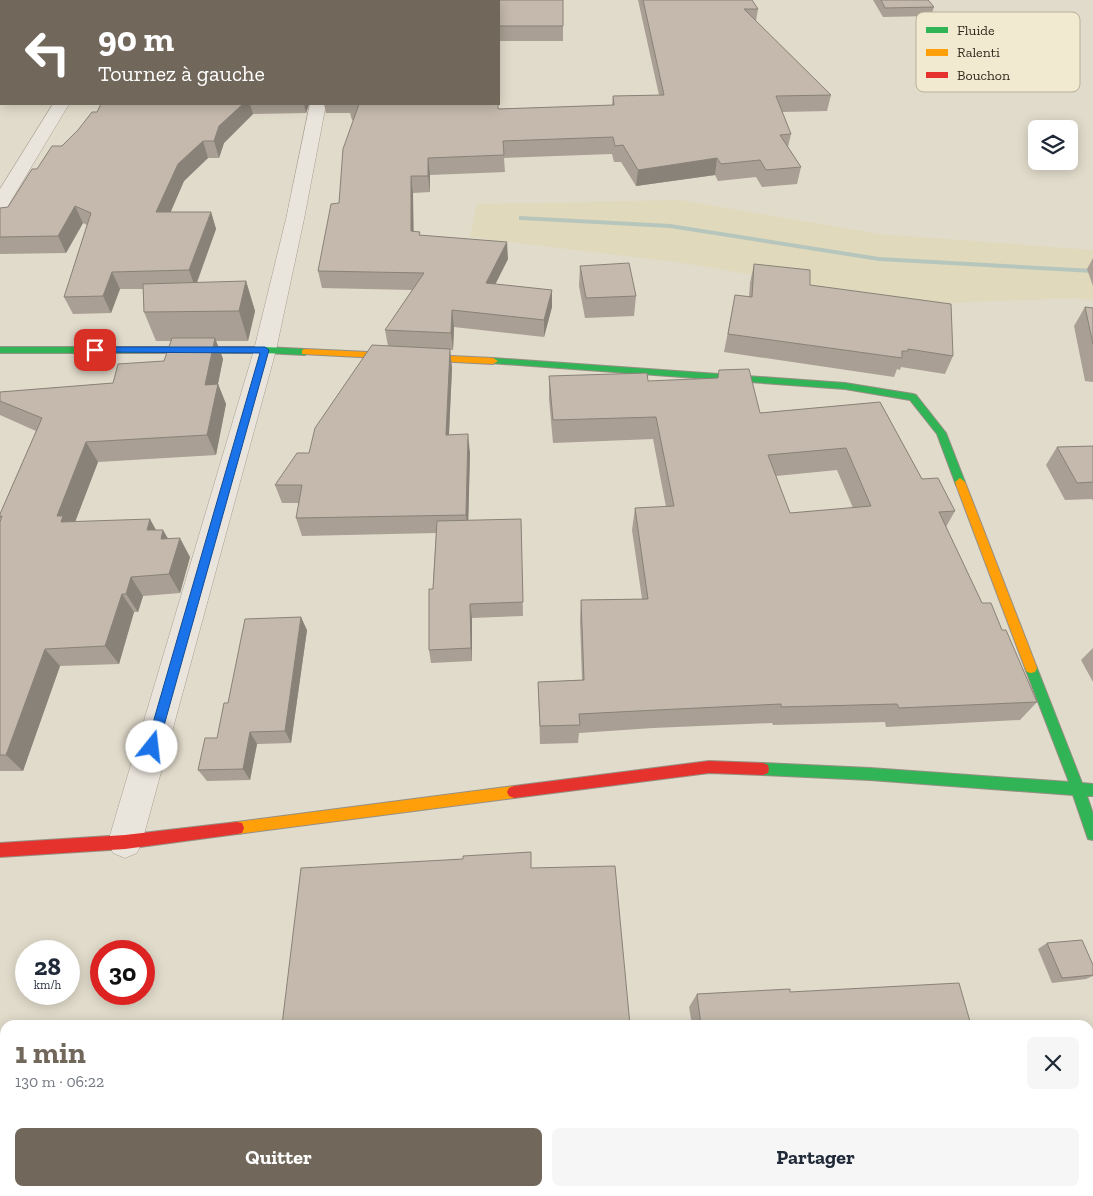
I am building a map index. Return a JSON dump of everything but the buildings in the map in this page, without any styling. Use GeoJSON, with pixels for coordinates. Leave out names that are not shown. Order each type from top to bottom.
{"type":"FeatureCollection","features":[{"type":"Feature","properties":{"kind":"street"},"geometry":{"type":"LineString","coordinates":[[0,204],[60,105]]}},
{"type":"Feature","properties":{"kind":"street"},"geometry":{"type":"LineString","coordinates":[[125,842],[265,350],[295,219],[318,105]]}},
{"type":"Feature","properties":{"kind":"street"},"geometry":{"type":"LineString","coordinates":[[0,350],[265,350],[458,359],[835,385],[913,397],[941,433],[1078,789],[1093,834]]}},
{"type":"Feature","properties":{"kind":"street"},"geometry":{"type":"LineString","coordinates":[[0,850],[125,842],[709,767],[870,774],[1093,790]]}},
{"type":"Feature","properties":{"kind":"shaded area"},"geometry":{"type":"Polygon","coordinates":[[[680,200],[880,234],[1093,250],[1093,301],[1077,298],[925,304],[683,263],[470,237],[477,204],[680,200]]]}},
{"type":"Feature","properties":{"kind":"waterway"},"geometry":{"type":"LineString","coordinates":[[522,218],[670,226],[879,259],[1093,271]]}},
{"type":"Feature","properties":{"kind":"traffic: fast"},"geometry":{"type":"LineString","coordinates":[[0,350],[265,350],[305,352]]}},
{"type":"Feature","properties":{"kind":"traffic: fast"},"geometry":{"type":"LineString","coordinates":[[493,361],[845,386],[913,397],[941,433],[960,482]]}},
{"type":"Feature","properties":{"kind":"traffic: fast"},"geometry":{"type":"LineString","coordinates":[[1031,668],[1078,789],[1093,834]]}},
{"type":"Feature","properties":{"kind":"traffic: fast"},"geometry":{"type":"LineString","coordinates":[[763,769],[870,774],[1093,790]]}},
{"type":"Feature","properties":{"kind":"traffic: slow"},"geometry":{"type":"LineString","coordinates":[[305,352],[493,361]]}},
{"type":"Feature","properties":{"kind":"traffic: slow"},"geometry":{"type":"LineString","coordinates":[[960,482],[1031,668]]}},
{"type":"Feature","properties":{"kind":"traffic: slow"},"geometry":{"type":"LineString","coordinates":[[237,828],[514,792]]}},
{"type":"Feature","properties":{"kind":"traffic: jam"},"geometry":{"type":"LineString","coordinates":[[514,792],[709,767],[763,769]]}},
{"type":"Feature","properties":{"kind":"traffic: jam"},"geometry":{"type":"LineString","coordinates":[[0,850],[125,842],[237,828]]}},
{"type":"Feature","properties":{"kind":"route"},"geometry":{"type":"LineString","coordinates":[[95,350],[265,350],[152,747]]}}]}
